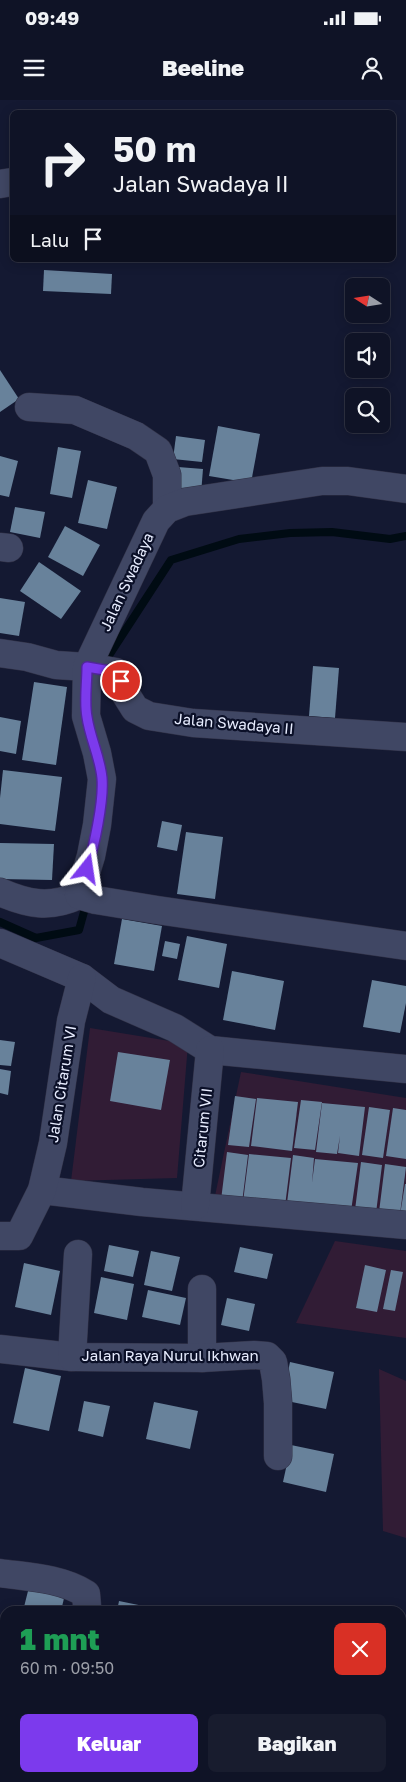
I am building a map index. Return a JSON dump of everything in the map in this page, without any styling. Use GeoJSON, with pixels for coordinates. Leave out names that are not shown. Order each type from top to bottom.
{"type":"FeatureCollection","features":[{"type":"Feature","properties":{"kind":"street"},"geometry":{"type":"LineString","coordinates":[[29,407],[76,410],[136,436],[158,451],[167,475],[167,509],[185,502],[322,481],[348,481],[406,490]]}},
{"type":"Feature","properties":{"kind":"street","name":"Jalan Swadaya"},"geometry":{"type":"LineString","coordinates":[[86,897],[102,778],[86,716],[100,669],[156,521],[167,509]]}},
{"type":"Feature","properties":{"kind":"street"},"geometry":{"type":"LineString","coordinates":[[0,653],[56,664],[100,669]]}},
{"type":"Feature","properties":{"kind":"street","name":"Jalan Swadaya II"},"geometry":{"type":"LineString","coordinates":[[100,669],[121,681],[125,693],[135,709],[149,716],[193,723],[406,737]]}},
{"type":"Feature","properties":{"kind":"street"},"geometry":{"type":"LineString","coordinates":[[0,892],[24,902],[45,904],[86,897],[406,946]]}},
{"type":"Feature","properties":{"kind":"street"},"geometry":{"type":"LineString","coordinates":[[0,943],[82,978],[111,1000],[175,1028],[210,1050],[406,1069]]}},
{"type":"Feature","properties":{"kind":"street","name":"Jalan Citarum VI"},"geometry":{"type":"LineString","coordinates":[[0,1236],[20,1236],[42,1190],[53,1143],[71,1021],[82,978]]}},
{"type":"Feature","properties":{"kind":"street","name":"Citarum VII"},"geometry":{"type":"LineString","coordinates":[[195,1206],[210,1050]]}},
{"type":"Feature","properties":{"kind":"street"},"geometry":{"type":"LineString","coordinates":[[42,1190],[195,1206],[406,1224]]}},
{"type":"Feature","properties":{"kind":"street"},"geometry":{"type":"LineString","coordinates":[[72,1357],[78,1254]]}},
{"type":"Feature","properties":{"kind":"street"},"geometry":{"type":"LineString","coordinates":[[202,1288],[202,1358]]}},
{"type":"Feature","properties":{"kind":"street","name":"Jalan Raya Nurul Ikhwan"},"geometry":{"type":"LineString","coordinates":[[0,1349],[72,1357],[202,1358],[267,1356],[273,1362],[278,1403],[278,1456]]}},
{"type":"Feature","properties":{"kind":"street"},"geometry":{"type":"LineString","coordinates":[[0,1573],[42,1579],[76,1588],[86,1594],[87,1606]]}},
{"type":"Feature","properties":{"kind":"shaded area"},"geometry":{"type":"Polygon","coordinates":[[[90,1028],[188,1044],[177,1178],[71,1181],[90,1028]]]}},
{"type":"Feature","properties":{"kind":"shaded area"},"geometry":{"type":"Polygon","coordinates":[[[241,1072],[406,1098],[406,1227],[212,1210],[241,1072]]]}},
{"type":"Feature","properties":{"kind":"shaded area"},"geometry":{"type":"Polygon","coordinates":[[[335,1241],[406,1251],[406,1338],[296,1323],[335,1241]]]}},
{"type":"Feature","properties":{"kind":"shaded area"},"geometry":{"type":"Polygon","coordinates":[[[379,1369],[406,1381],[406,1538],[383,1531],[379,1369]]]}},
{"type":"Feature","properties":{"kind":"building"},"geometry":{"type":"Polygon","coordinates":[[[44,270],[112,274],[111,294],[43,291],[44,270]]]}},
{"type":"Feature","properties":{"kind":"building"},"geometry":{"type":"Polygon","coordinates":[[[0,370],[19,399],[0,412],[0,370]]]}},
{"type":"Feature","properties":{"kind":"building"},"geometry":{"type":"Polygon","coordinates":[[[218,426],[260,434],[251,483],[209,476],[218,426]]]}},
{"type":"Feature","properties":{"kind":"building"},"geometry":{"type":"Polygon","coordinates":[[[176,436],[205,440],[202,462],[173,459],[176,436]]]}},
{"type":"Feature","properties":{"kind":"building"},"geometry":{"type":"Polygon","coordinates":[[[58,447],[81,451],[72,498],[50,494],[58,447]]]}},
{"type":"Feature","properties":{"kind":"building"},"geometry":{"type":"Polygon","coordinates":[[[0,456],[18,461],[9,497],[0,495],[0,456]]]}},
{"type":"Feature","properties":{"kind":"building"},"geometry":{"type":"Polygon","coordinates":[[[178,467],[203,469],[201,494],[176,492],[178,467]]]}},
{"type":"Feature","properties":{"kind":"building"},"geometry":{"type":"Polygon","coordinates":[[[88,480],[117,487],[107,529],[78,523],[88,480]]]}},
{"type":"Feature","properties":{"kind":"building"},"geometry":{"type":"Polygon","coordinates":[[[15,507],[45,512],[40,538],[10,532],[15,507]]]}},
{"type":"Feature","properties":{"kind":"building"},"geometry":{"type":"Polygon","coordinates":[[[65,526],[100,545],[83,576],[48,557],[65,526]]]}},
{"type":"Feature","properties":{"kind":"building"},"geometry":{"type":"Polygon","coordinates":[[[39,562],[81,591],[61,619],[20,591],[39,562]]]}},
{"type":"Feature","properties":{"kind":"building"},"geometry":{"type":"Polygon","coordinates":[[[0,598],[25,602],[19,636],[0,633],[0,598]]]}},
{"type":"Feature","properties":{"kind":"building"},"geometry":{"type":"Polygon","coordinates":[[[313,666],[339,668],[335,718],[309,716],[313,666]]]}},
{"type":"Feature","properties":{"kind":"building"},"geometry":{"type":"Polygon","coordinates":[[[34,682],[67,687],[56,765],[22,760],[34,682]]]}},
{"type":"Feature","properties":{"kind":"building"},"geometry":{"type":"Polygon","coordinates":[[[0,717],[21,721],[16,754],[0,751],[0,717]]]}},
{"type":"Feature","properties":{"kind":"building"},"geometry":{"type":"Polygon","coordinates":[[[3,770],[62,777],[55,831],[0,824],[3,770]]]}},
{"type":"Feature","properties":{"kind":"building"},"geometry":{"type":"Polygon","coordinates":[[[162,821],[182,825],[177,851],[157,847],[162,821]]]}},
{"type":"Feature","properties":{"kind":"building"},"geometry":{"type":"Polygon","coordinates":[[[186,832],[223,837],[215,899],[177,894],[186,832]]]}},
{"type":"Feature","properties":{"kind":"building"},"geometry":{"type":"Polygon","coordinates":[[[0,843],[54,844],[52,880],[0,879],[0,843]]]}},
{"type":"Feature","properties":{"kind":"building"},"geometry":{"type":"Polygon","coordinates":[[[122,919],[162,926],[154,971],[114,964],[122,919]]]}},
{"type":"Feature","properties":{"kind":"building"},"geometry":{"type":"Polygon","coordinates":[[[187,936],[227,944],[219,988],[178,980],[187,936]]]}},
{"type":"Feature","properties":{"kind":"building"},"geometry":{"type":"Polygon","coordinates":[[[165,941],[180,944],[177,959],[162,956],[165,941]]]}},
{"type":"Feature","properties":{"kind":"building"},"geometry":{"type":"Polygon","coordinates":[[[232,971],[284,981],[275,1030],[223,1020],[232,971]]]}},
{"type":"Feature","properties":{"kind":"building"},"geometry":{"type":"Polygon","coordinates":[[[372,980],[406,986],[406,1003],[400,1033],[363,1027],[372,980]]]}},
{"type":"Feature","properties":{"kind":"building"},"geometry":{"type":"Polygon","coordinates":[[[0,1040],[15,1042],[11,1066],[0,1065],[0,1040]]]}},
{"type":"Feature","properties":{"kind":"building"},"geometry":{"type":"Polygon","coordinates":[[[118,1052],[170,1060],[161,1110],[110,1101],[118,1052]]]}},
{"type":"Feature","properties":{"kind":"building"},"geometry":{"type":"Polygon","coordinates":[[[0,1069],[11,1071],[8,1095],[0,1093],[0,1069]]]}},
{"type":"Feature","properties":{"kind":"building"},"geometry":{"type":"Polygon","coordinates":[[[235,1096],[256,1099],[249,1147],[228,1145],[235,1096]]]}},
{"type":"Feature","properties":{"kind":"building"},"geometry":{"type":"Polygon","coordinates":[[[257,1098],[298,1102],[292,1151],[251,1146],[257,1098]]]}},
{"type":"Feature","properties":{"kind":"building"},"geometry":{"type":"Polygon","coordinates":[[[301,1100],[322,1102],[315,1150],[294,1148],[301,1100]]]}},
{"type":"Feature","properties":{"kind":"building"},"geometry":{"type":"Polygon","coordinates":[[[322,1103],[365,1107],[359,1156],[338,1153],[340,1136],[337,1154],[316,1152],[322,1103]]]}},
{"type":"Feature","properties":{"kind":"building"},"geometry":{"type":"Polygon","coordinates":[[[369,1107],[390,1110],[383,1158],[362,1155],[369,1107]]]}},
{"type":"Feature","properties":{"kind":"building"},"geometry":{"type":"Polygon","coordinates":[[[393,1108],[406,1110],[406,1159],[386,1156],[393,1108]]]}},
{"type":"Feature","properties":{"kind":"building"},"geometry":{"type":"Polygon","coordinates":[[[227,1152],[248,1155],[242,1203],[221,1200],[227,1152]]]}},
{"type":"Feature","properties":{"kind":"building"},"geometry":{"type":"Polygon","coordinates":[[[249,1154],[291,1158],[285,1206],[243,1202],[249,1154]]]}},
{"type":"Feature","properties":{"kind":"building"},"geometry":{"type":"Polygon","coordinates":[[[293,1155],[314,1158],[312,1183],[315,1159],[358,1163],[351,1211],[287,1203],[293,1155]]]}},
{"type":"Feature","properties":{"kind":"building"},"geometry":{"type":"Polygon","coordinates":[[[361,1162],[382,1165],[376,1213],[355,1210],[361,1162]]]}},
{"type":"Feature","properties":{"kind":"building"},"geometry":{"type":"Polygon","coordinates":[[[385,1164],[406,1167],[400,1214],[379,1212],[385,1164]]]}},
{"type":"Feature","properties":{"kind":"building"},"geometry":{"type":"Polygon","coordinates":[[[405,1184],[406,1215],[400,1215],[405,1184]]]}},
{"type":"Feature","properties":{"kind":"building"},"geometry":{"type":"Polygon","coordinates":[[[109,1245],[139,1251],[133,1277],[104,1271],[109,1245]]]}},
{"type":"Feature","properties":{"kind":"building"},"geometry":{"type":"Polygon","coordinates":[[[240,1247],[273,1254],[267,1279],[234,1272],[240,1247]]]}},
{"type":"Feature","properties":{"kind":"building"},"geometry":{"type":"Polygon","coordinates":[[[151,1251],[180,1257],[172,1291],[144,1285],[151,1251]]]}},
{"type":"Feature","properties":{"kind":"building"},"geometry":{"type":"Polygon","coordinates":[[[24,1263],[60,1271],[51,1315],[15,1307],[24,1263]]]}},
{"type":"Feature","properties":{"kind":"building"},"geometry":{"type":"Polygon","coordinates":[[[365,1265],[386,1270],[377,1312],[356,1308],[365,1265]]]}},
{"type":"Feature","properties":{"kind":"building"},"geometry":{"type":"Polygon","coordinates":[[[391,1270],[403,1272],[395,1311],[383,1309],[391,1270]]]}},
{"type":"Feature","properties":{"kind":"building"},"geometry":{"type":"Polygon","coordinates":[[[101,1277],[134,1284],[127,1320],[94,1313],[101,1277]]]}},
{"type":"Feature","properties":{"kind":"building"},"geometry":{"type":"Polygon","coordinates":[[[148,1290],[186,1298],[180,1325],[142,1317],[148,1290]]]}},
{"type":"Feature","properties":{"kind":"building"},"geometry":{"type":"Polygon","coordinates":[[[227,1298],[255,1304],[249,1331],[221,1325],[227,1298]]]}},
{"type":"Feature","properties":{"kind":"building"},"geometry":{"type":"Polygon","coordinates":[[[290,1362],[334,1372],[326,1409],[282,1400],[290,1362]]]}},
{"type":"Feature","properties":{"kind":"building"},"geometry":{"type":"Polygon","coordinates":[[[25,1368],[61,1376],[49,1431],[13,1423],[25,1368]]]}},
{"type":"Feature","properties":{"kind":"building"},"geometry":{"type":"Polygon","coordinates":[[[84,1401],[110,1406],[103,1437],[78,1431],[84,1401]]]}},
{"type":"Feature","properties":{"kind":"building"},"geometry":{"type":"Polygon","coordinates":[[[154,1402],[198,1411],[190,1449],[146,1439],[154,1402]]]}},
{"type":"Feature","properties":{"kind":"building"},"geometry":{"type":"Polygon","coordinates":[[[291,1445],[334,1454],[326,1492],[283,1482],[291,1445]]]}},
{"type":"Feature","properties":{"kind":"building"},"geometry":{"type":"Polygon","coordinates":[[[29,1587],[65,1594],[62,1606],[24,1606],[29,1587]]]}},
{"type":"Feature","properties":{"kind":"building"},"geometry":{"type":"Polygon","coordinates":[[[119,1601],[143,1606],[118,1606],[119,1601]]]}},
{"type":"Feature","properties":{"kind":"waterway"},"geometry":{"type":"LineString","coordinates":[[104,663],[171,560],[239,539],[290,533],[332,532],[390,539],[406,536]]}},
{"type":"Feature","properties":{"kind":"waterway"},"geometry":{"type":"LineString","coordinates":[[0,922],[36,938],[79,930],[87,901]]}},
{"type":"Feature","properties":{"kind":"route"},"geometry":{"type":"LineString","coordinates":[[87,869],[97,825],[102,778],[86,716],[87,667],[116,672],[121,681]]}}]}
